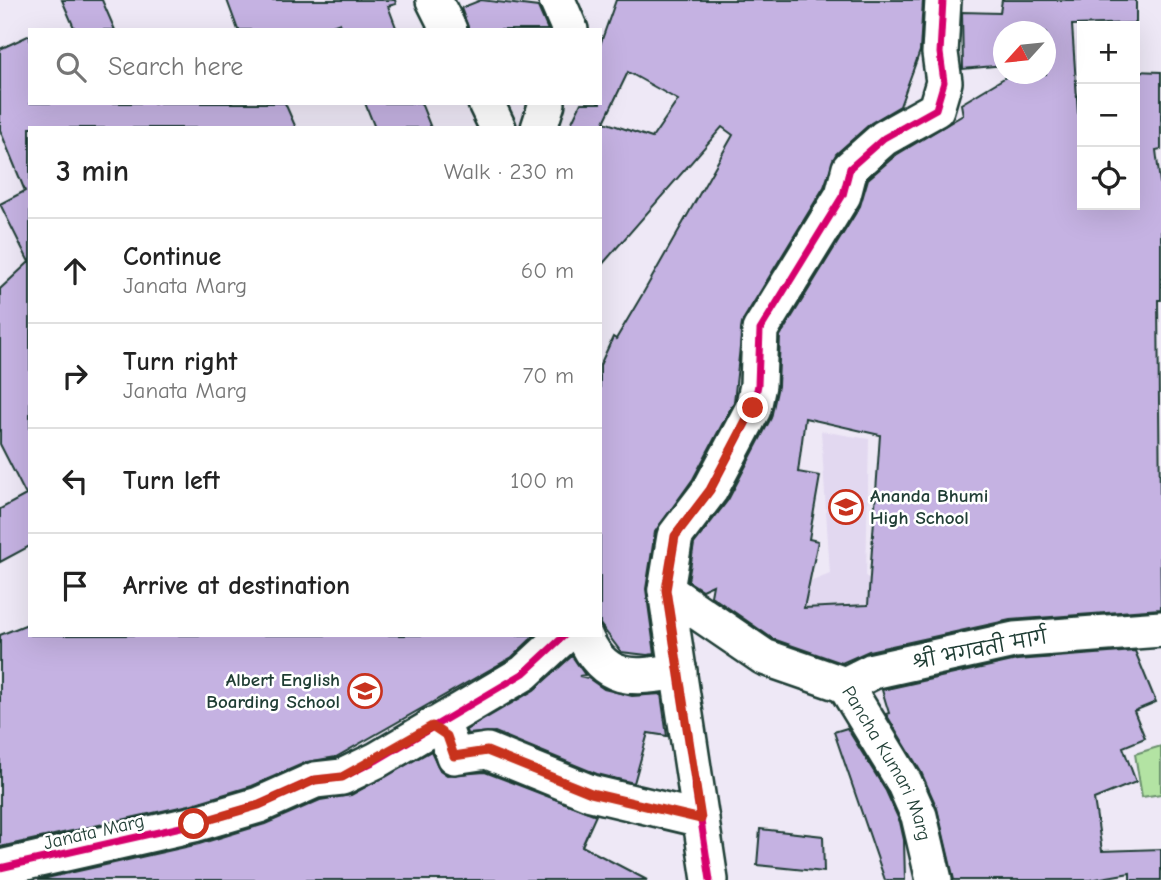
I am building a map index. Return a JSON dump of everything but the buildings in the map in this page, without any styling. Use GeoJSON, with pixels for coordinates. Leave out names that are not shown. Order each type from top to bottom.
{"type":"FeatureCollection","features":[{"type":"Feature","properties":{"kind":"street"},"geometry":{"type":"LineString","coordinates":[[434,0],[448,28]]}},
{"type":"Feature","properties":{"kind":"street"},"geometry":{"type":"LineString","coordinates":[[557,0],[569,28]]}},
{"type":"Feature","properties":{"kind":"street"},"geometry":{"type":"LineString","coordinates":[[710,880],[666,590],[675,536],[710,490],[753,408],[758,385],[760,330],[843,195],[850,168],[884,138],[936,109],[944,82],[940,53],[943,0]]}},
{"type":"Feature","properties":{"kind":"street"},"geometry":{"type":"LineString","coordinates":[[487,105],[497,126]]}},
{"type":"Feature","properties":{"kind":"street"},"geometry":{"type":"LineString","coordinates":[[540,126],[546,105]]}},
{"type":"Feature","properties":{"kind":"street","name":"Pancha Kumari Marg"},"geometry":{"type":"LineString","coordinates":[[666,590],[764,657],[845,685],[904,782],[919,817],[934,880]]}},
{"type":"Feature","properties":{"kind":"street","name":"श्री भगवती मार्ग"},"geometry":{"type":"LineString","coordinates":[[845,685],[873,671],[1014,640],[1161,629]]}},
{"type":"Feature","properties":{"kind":"street","name":"Janata Marg"},"geometry":{"type":"LineString","coordinates":[[0,868],[102,847],[259,805],[315,780],[342,777],[524,673],[563,637]]}},
{"type":"Feature","properties":{"kind":"street"},"geometry":{"type":"LineString","coordinates":[[585,637],[592,653],[608,670],[634,678],[679,671]]}},
{"type":"Feature","properties":{"kind":"street"},"geometry":{"type":"LineString","coordinates":[[432,726],[447,736],[454,756],[487,751],[591,793],[701,819]]}},
{"type":"Feature","properties":{"kind":"shaded area","name":"Ananda Bhumi High School"},"geometry":{"type":"Polygon","coordinates":[[[821,431],[869,439],[866,577],[903,584],[905,657],[815,657],[772,641],[790,590],[830,574],[821,431]]]}},
{"type":"Feature","properties":{"kind":"green space"},"geometry":{"type":"Polygon","coordinates":[[[1161,746],[1161,794],[1142,797],[1135,754],[1161,746]]]}},
{"type":"Feature","properties":{"kind":"cycle path"},"geometry":{"type":"LineString","coordinates":[[710,880],[666,590],[675,536],[710,490],[753,409],[758,385],[760,330],[843,195],[850,168],[884,138],[936,109],[944,82],[940,53],[943,0]]}},
{"type":"Feature","properties":{"kind":"cycle path"},"geometry":{"type":"LineString","coordinates":[[0,868],[194,824],[259,805],[315,780],[342,777],[377,760],[524,673],[563,637]]}},
{"type":"Feature","properties":{"kind":"place","name":"Ananda Bhumi High School"},"geometry":{"type":"Point","coordinates":[846,507]}},
{"type":"Feature","properties":{"kind":"place","name":"Albert English Boarding School"},"geometry":{"type":"Point","coordinates":[365,691]}},
{"type":"Feature","properties":{"kind":"route"},"geometry":{"type":"LineString","coordinates":[[194,824],[259,805],[315,780],[342,777],[377,760],[432,726],[447,736],[454,756],[487,751],[591,793],[701,819],[666,590],[675,536],[710,490],[753,408]]}}]}
